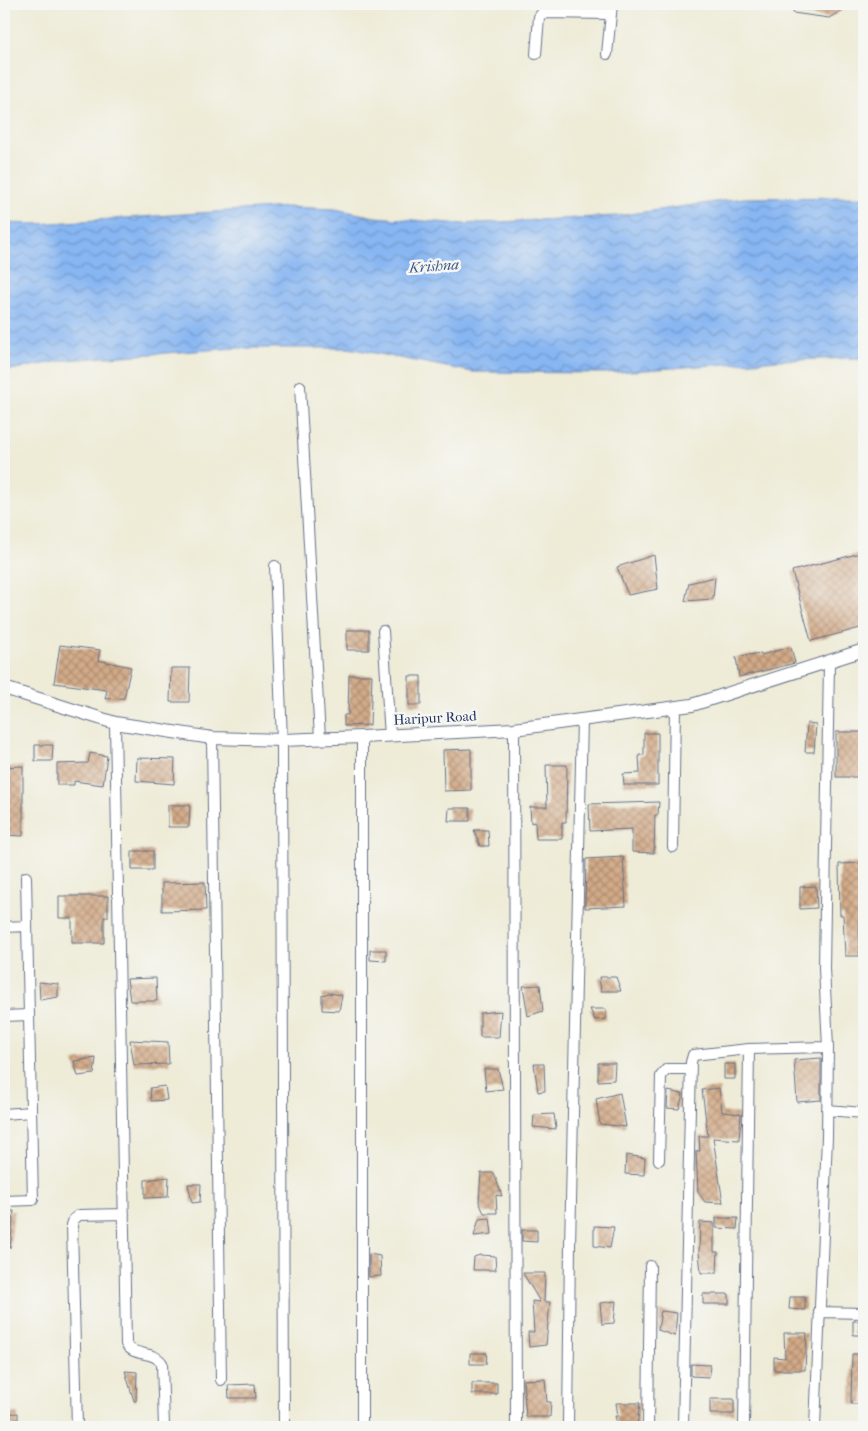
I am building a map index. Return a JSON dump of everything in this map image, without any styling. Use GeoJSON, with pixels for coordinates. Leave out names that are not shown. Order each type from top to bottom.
{"type":"FeatureCollection","features":[{"type":"Feature","properties":{"kind":"street"},"geometry":{"type":"LineString","coordinates":[[536,54],[539,16],[548,11],[564,8],[611,9],[607,54]]}},
{"type":"Feature","properties":{"kind":"street"},"geometry":{"type":"LineString","coordinates":[[300,386],[320,738]]}},
{"type":"Feature","properties":{"kind":"street"},"geometry":{"type":"LineString","coordinates":[[275,566],[282,740],[284,1427]]}},
{"type":"Feature","properties":{"kind":"street"},"geometry":{"type":"LineString","coordinates":[[382,631],[390,736]]}},
{"type":"Feature","properties":{"kind":"street","name":"Haripur Road"},"geometry":{"type":"LineString","coordinates":[[4,688],[115,722],[212,738],[282,740],[390,736],[514,729],[692,705],[829,663],[864,650]]}},
{"type":"Feature","properties":{"kind":"street"},"geometry":{"type":"LineString","coordinates":[[815,1427],[827,1110],[828,1047],[824,968],[829,663]]}},
{"type":"Feature","properties":{"kind":"street"},"geometry":{"type":"LineString","coordinates":[[673,847],[675,707]]}},
{"type":"Feature","properties":{"kind":"street"},"geometry":{"type":"LineString","coordinates":[[568,1427],[570,1245],[582,719]]}},
{"type":"Feature","properties":{"kind":"street"},"geometry":{"type":"LineString","coordinates":[[115,722],[126,1344],[131,1350],[154,1355],[162,1364],[164,1427]]}},
{"type":"Feature","properties":{"kind":"street"},"geometry":{"type":"LineString","coordinates":[[514,729],[516,1427]]}},
{"type":"Feature","properties":{"kind":"street"},"geometry":{"type":"LineString","coordinates":[[362,737],[362,1427]]}},
{"type":"Feature","properties":{"kind":"street"},"geometry":{"type":"LineString","coordinates":[[212,738],[221,1380]]}},
{"type":"Feature","properties":{"kind":"street"},"geometry":{"type":"LineString","coordinates":[[4,1201],[33,1200],[26,877]]}},
{"type":"Feature","properties":{"kind":"street"},"geometry":{"type":"LineString","coordinates":[[4,927],[27,926]]}},
{"type":"Feature","properties":{"kind":"street"},"geometry":{"type":"LineString","coordinates":[[4,1016],[29,1015]]}},
{"type":"Feature","properties":{"kind":"street"},"geometry":{"type":"LineString","coordinates":[[683,1427],[690,1069],[693,1055],[749,1048],[828,1047]]}},
{"type":"Feature","properties":{"kind":"street"},"geometry":{"type":"LineString","coordinates":[[744,1427],[749,1048]]}},
{"type":"Feature","properties":{"kind":"street"},"geometry":{"type":"LineString","coordinates":[[658,1160],[661,1076],[667,1070],[690,1069]]}},
{"type":"Feature","properties":{"kind":"street"},"geometry":{"type":"LineString","coordinates":[[827,1110],[864,1113]]}},
{"type":"Feature","properties":{"kind":"street"},"geometry":{"type":"LineString","coordinates":[[4,1114],[31,1112]]}},
{"type":"Feature","properties":{"kind":"street"},"geometry":{"type":"LineString","coordinates":[[76,1427],[72,1225],[74,1219],[79,1214],[124,1214]]}},
{"type":"Feature","properties":{"kind":"street"},"geometry":{"type":"LineString","coordinates":[[648,1427],[650,1266]]}},
{"type":"Feature","properties":{"kind":"street"},"geometry":{"type":"LineString","coordinates":[[819,1312],[864,1314]]}},
{"type":"Feature","properties":{"kind":"water","name":"Krishna"},"geometry":{"type":"Polygon","coordinates":[[[864,197],[864,358],[779,360],[605,373],[473,372],[348,348],[236,348],[66,360],[4,371],[4,223],[38,224],[287,207],[335,209],[375,217],[462,224],[616,216],[743,198],[864,197]]]}},
{"type":"Feature","properties":{"kind":"building"},"geometry":{"type":"Polygon","coordinates":[[[794,4],[853,4],[829,18],[793,13],[794,4]]]}},
{"type":"Feature","properties":{"kind":"building"},"geometry":{"type":"Polygon","coordinates":[[[864,552],[864,627],[811,641],[792,571],[864,552]]]}},
{"type":"Feature","properties":{"kind":"building"},"geometry":{"type":"Polygon","coordinates":[[[654,555],[658,589],[628,595],[617,567],[654,555]]]}},
{"type":"Feature","properties":{"kind":"building"},"geometry":{"type":"Polygon","coordinates":[[[715,577],[713,599],[685,601],[689,583],[715,577]]]}},
{"type":"Feature","properties":{"kind":"building"},"geometry":{"type":"Polygon","coordinates":[[[347,630],[369,630],[369,650],[347,650],[347,630]]]}},
{"type":"Feature","properties":{"kind":"building"},"geometry":{"type":"Polygon","coordinates":[[[60,645],[100,650],[98,660],[131,667],[124,698],[105,699],[107,690],[54,683],[60,645]]]}},
{"type":"Feature","properties":{"kind":"building"},"geometry":{"type":"Polygon","coordinates":[[[791,647],[795,663],[739,677],[736,657],[761,653],[761,655],[791,647]]]}},
{"type":"Feature","properties":{"kind":"building"},"geometry":{"type":"Polygon","coordinates":[[[171,668],[190,668],[189,702],[170,702],[171,668]]]}},
{"type":"Feature","properties":{"kind":"building"},"geometry":{"type":"Polygon","coordinates":[[[349,675],[372,675],[370,725],[344,726],[344,715],[348,715],[349,675]]]}},
{"type":"Feature","properties":{"kind":"building"},"geometry":{"type":"Polygon","coordinates":[[[409,676],[421,676],[421,705],[409,705],[409,676]]]}},
{"type":"Feature","properties":{"kind":"building"},"geometry":{"type":"Polygon","coordinates":[[[807,723],[816,724],[814,752],[805,752],[807,723]]]}},
{"type":"Feature","properties":{"kind":"building"},"geometry":{"type":"Polygon","coordinates":[[[836,732],[864,732],[864,777],[836,777],[836,732]]]}},
{"type":"Feature","properties":{"kind":"building"},"geometry":{"type":"Polygon","coordinates":[[[644,733],[658,733],[658,785],[624,785],[623,774],[640,773],[639,755],[644,755],[644,733]]]}},
{"type":"Feature","properties":{"kind":"building"},"geometry":{"type":"Polygon","coordinates":[[[35,745],[53,745],[52,761],[35,761],[35,745]]]}},
{"type":"Feature","properties":{"kind":"building"},"geometry":{"type":"Polygon","coordinates":[[[471,749],[471,790],[444,791],[443,750],[471,749]]]}},
{"type":"Feature","properties":{"kind":"building"},"geometry":{"type":"Polygon","coordinates":[[[90,753],[107,756],[103,785],[74,781],[74,785],[57,785],[57,764],[88,763],[90,753]]]}},
{"type":"Feature","properties":{"kind":"building"},"geometry":{"type":"Polygon","coordinates":[[[137,758],[175,759],[174,784],[136,781],[137,758]]]}},
{"type":"Feature","properties":{"kind":"building"},"geometry":{"type":"Polygon","coordinates":[[[546,765],[567,765],[566,822],[562,822],[562,839],[536,839],[535,822],[531,823],[530,807],[547,807],[546,765]]]}},
{"type":"Feature","properties":{"kind":"building"},"geometry":{"type":"Polygon","coordinates":[[[23,766],[23,836],[4,835],[4,767],[23,766]]]}},
{"type":"Feature","properties":{"kind":"building"},"geometry":{"type":"Polygon","coordinates":[[[659,802],[658,815],[655,815],[654,853],[632,852],[632,829],[590,831],[589,804],[659,802]]]}},
{"type":"Feature","properties":{"kind":"building"},"geometry":{"type":"Polygon","coordinates":[[[168,805],[190,805],[189,827],[168,827],[168,805]]]}},
{"type":"Feature","properties":{"kind":"building"},"geometry":{"type":"Polygon","coordinates":[[[449,808],[470,808],[470,821],[448,821],[449,808]]]}},
{"type":"Feature","properties":{"kind":"building"},"geometry":{"type":"Polygon","coordinates":[[[474,830],[488,830],[489,846],[480,846],[474,830]]]}},
{"type":"Feature","properties":{"kind":"building"},"geometry":{"type":"Polygon","coordinates":[[[132,851],[153,851],[153,870],[132,870],[132,851]]]}},
{"type":"Feature","properties":{"kind":"building"},"geometry":{"type":"Polygon","coordinates":[[[623,857],[626,906],[585,908],[586,859],[623,857]]]}},
{"type":"Feature","properties":{"kind":"building"},"geometry":{"type":"Polygon","coordinates":[[[864,863],[864,914],[859,914],[860,956],[845,956],[843,915],[840,915],[839,864],[864,863]]]}},
{"type":"Feature","properties":{"kind":"building"},"geometry":{"type":"Polygon","coordinates":[[[205,882],[206,910],[162,911],[162,883],[205,882]]]}},
{"type":"Feature","properties":{"kind":"building"},"geometry":{"type":"Polygon","coordinates":[[[816,886],[817,908],[800,909],[800,887],[816,886]]]}},
{"type":"Feature","properties":{"kind":"building"},"geometry":{"type":"Polygon","coordinates":[[[59,896],[108,896],[108,917],[104,917],[104,943],[72,943],[72,918],[59,918],[59,896]]]}},
{"type":"Feature","properties":{"kind":"building"},"geometry":{"type":"Polygon","coordinates":[[[370,950],[386,950],[386,961],[370,960],[370,950]]]}},
{"type":"Feature","properties":{"kind":"building"},"geometry":{"type":"Polygon","coordinates":[[[599,977],[616,977],[621,991],[601,991],[599,977]]]}},
{"type":"Feature","properties":{"kind":"building"},"geometry":{"type":"Polygon","coordinates":[[[156,978],[157,1001],[130,1001],[127,979],[156,978]]]}},
{"type":"Feature","properties":{"kind":"building"},"geometry":{"type":"Polygon","coordinates":[[[39,982],[58,984],[58,997],[40,1000],[39,982]]]}},
{"type":"Feature","properties":{"kind":"building"},"geometry":{"type":"Polygon","coordinates":[[[540,985],[543,1011],[528,1016],[523,986],[540,985]]]}},
{"type":"Feature","properties":{"kind":"building"},"geometry":{"type":"Polygon","coordinates":[[[329,993],[342,995],[339,1011],[322,1010],[322,995],[329,993]]]}},
{"type":"Feature","properties":{"kind":"building"},"geometry":{"type":"Polygon","coordinates":[[[590,1009],[606,1009],[606,1019],[595,1020],[590,1009]]]}},
{"type":"Feature","properties":{"kind":"building"},"geometry":{"type":"Polygon","coordinates":[[[501,1011],[499,1037],[480,1037],[480,1013],[501,1011]]]}},
{"type":"Feature","properties":{"kind":"building"},"geometry":{"type":"Polygon","coordinates":[[[130,1040],[168,1042],[169,1064],[134,1065],[130,1040]]]}},
{"type":"Feature","properties":{"kind":"building"},"geometry":{"type":"Polygon","coordinates":[[[96,1058],[94,1074],[78,1076],[74,1061],[96,1058]]]}},
{"type":"Feature","properties":{"kind":"building"},"geometry":{"type":"Polygon","coordinates":[[[821,1058],[821,1100],[797,1102],[794,1060],[821,1058]]]}},
{"type":"Feature","properties":{"kind":"building"},"geometry":{"type":"Polygon","coordinates":[[[598,1063],[615,1063],[614,1080],[598,1081],[598,1063]]]}},
{"type":"Feature","properties":{"kind":"building"},"geometry":{"type":"Polygon","coordinates":[[[534,1064],[544,1064],[545,1091],[538,1092],[534,1064]]]}},
{"type":"Feature","properties":{"kind":"building"},"geometry":{"type":"Polygon","coordinates":[[[724,1064],[735,1064],[735,1079],[724,1079],[724,1064]]]}},
{"type":"Feature","properties":{"kind":"building"},"geometry":{"type":"Polygon","coordinates":[[[484,1069],[498,1069],[503,1089],[486,1091],[484,1069]]]}},
{"type":"Feature","properties":{"kind":"building"},"geometry":{"type":"Polygon","coordinates":[[[165,1086],[167,1100],[151,1101],[150,1088],[165,1086]]]}},
{"type":"Feature","properties":{"kind":"building"},"geometry":{"type":"Polygon","coordinates":[[[719,1088],[722,1112],[741,1114],[739,1140],[713,1138],[723,1203],[705,1202],[698,1192],[696,1151],[700,1151],[699,1136],[708,1136],[702,1090],[719,1088]]]}},
{"type":"Feature","properties":{"kind":"building"},"geometry":{"type":"Polygon","coordinates":[[[668,1091],[683,1094],[679,1109],[667,1108],[668,1091]]]}},
{"type":"Feature","properties":{"kind":"building"},"geometry":{"type":"Polygon","coordinates":[[[620,1093],[626,1127],[600,1124],[596,1099],[620,1093]]]}},
{"type":"Feature","properties":{"kind":"building"},"geometry":{"type":"Polygon","coordinates":[[[554,1114],[556,1129],[533,1127],[534,1115],[554,1114]]]}},
{"type":"Feature","properties":{"kind":"building"},"geometry":{"type":"Polygon","coordinates":[[[626,1155],[645,1158],[644,1175],[625,1174],[626,1155]]]}},
{"type":"Feature","properties":{"kind":"building"},"geometry":{"type":"Polygon","coordinates":[[[481,1173],[494,1173],[502,1196],[496,1195],[497,1213],[484,1213],[479,1202],[481,1173]]]}},
{"type":"Feature","properties":{"kind":"building"},"geometry":{"type":"Polygon","coordinates":[[[169,1177],[168,1197],[145,1198],[145,1180],[169,1177]]]}},
{"type":"Feature","properties":{"kind":"building"},"geometry":{"type":"Polygon","coordinates":[[[188,1184],[201,1184],[200,1202],[192,1203],[188,1184]]]}},
{"type":"Feature","properties":{"kind":"building"},"geometry":{"type":"Polygon","coordinates":[[[14,1211],[10,1248],[4,1248],[4,1212],[14,1211]]]}},
{"type":"Feature","properties":{"kind":"building"},"geometry":{"type":"Polygon","coordinates":[[[490,1218],[492,1234],[474,1236],[479,1219],[490,1218]]]}},
{"type":"Feature","properties":{"kind":"building"},"geometry":{"type":"Polygon","coordinates":[[[716,1218],[738,1218],[737,1229],[716,1228],[716,1218]]]}},
{"type":"Feature","properties":{"kind":"building"},"geometry":{"type":"Polygon","coordinates":[[[700,1222],[714,1223],[714,1252],[718,1252],[717,1273],[701,1273],[699,1252],[700,1222]]]}},
{"type":"Feature","properties":{"kind":"building"},"geometry":{"type":"Polygon","coordinates":[[[594,1226],[614,1227],[610,1248],[594,1246],[594,1226]]]}},
{"type":"Feature","properties":{"kind":"building"},"geometry":{"type":"Polygon","coordinates":[[[522,1230],[537,1230],[537,1242],[522,1241],[522,1230]]]}},
{"type":"Feature","properties":{"kind":"building"},"geometry":{"type":"Polygon","coordinates":[[[369,1254],[380,1256],[381,1276],[369,1277],[369,1254]]]}},
{"type":"Feature","properties":{"kind":"building"},"geometry":{"type":"Polygon","coordinates":[[[480,1255],[495,1256],[496,1270],[473,1270],[474,1257],[480,1255]]]}},
{"type":"Feature","properties":{"kind":"building"},"geometry":{"type":"Polygon","coordinates":[[[523,1273],[545,1273],[544,1302],[550,1302],[546,1345],[529,1347],[528,1332],[534,1332],[532,1301],[540,1302],[523,1273]]]}},
{"type":"Feature","properties":{"kind":"building"},"geometry":{"type":"Polygon","coordinates":[[[703,1294],[729,1294],[729,1304],[703,1304],[703,1294]]]}},
{"type":"Feature","properties":{"kind":"building"},"geometry":{"type":"Polygon","coordinates":[[[790,1297],[805,1297],[805,1310],[789,1309],[790,1297]]]}},
{"type":"Feature","properties":{"kind":"building"},"geometry":{"type":"Polygon","coordinates":[[[616,1301],[614,1323],[602,1324],[600,1303],[616,1301]]]}},
{"type":"Feature","properties":{"kind":"building"},"geometry":{"type":"Polygon","coordinates":[[[661,1311],[677,1313],[675,1336],[658,1330],[661,1311]]]}},
{"type":"Feature","properties":{"kind":"building"},"geometry":{"type":"Polygon","coordinates":[[[853,1321],[864,1321],[864,1335],[853,1335],[853,1321]]]}},
{"type":"Feature","properties":{"kind":"building"},"geometry":{"type":"Polygon","coordinates":[[[784,1333],[807,1333],[805,1370],[774,1370],[774,1357],[785,1358],[784,1333]]]}},
{"type":"Feature","properties":{"kind":"building"},"geometry":{"type":"Polygon","coordinates":[[[470,1353],[487,1353],[486,1364],[470,1364],[470,1353]]]}},
{"type":"Feature","properties":{"kind":"building"},"geometry":{"type":"Polygon","coordinates":[[[852,1354],[864,1354],[864,1404],[851,1404],[852,1354]]]}},
{"type":"Feature","properties":{"kind":"building"},"geometry":{"type":"Polygon","coordinates":[[[691,1364],[710,1365],[709,1377],[691,1376],[691,1364]]]}},
{"type":"Feature","properties":{"kind":"building"},"geometry":{"type":"Polygon","coordinates":[[[125,1371],[137,1372],[136,1401],[134,1401],[125,1371]]]}},
{"type":"Feature","properties":{"kind":"building"},"geometry":{"type":"Polygon","coordinates":[[[545,1379],[547,1402],[551,1402],[550,1417],[526,1417],[523,1380],[545,1379]]]}},
{"type":"Feature","properties":{"kind":"building"},"geometry":{"type":"Polygon","coordinates":[[[472,1383],[497,1383],[497,1394],[472,1394],[472,1383]]]}},
{"type":"Feature","properties":{"kind":"building"},"geometry":{"type":"Polygon","coordinates":[[[255,1384],[256,1398],[229,1398],[228,1385],[255,1384]]]}},
{"type":"Feature","properties":{"kind":"building"},"geometry":{"type":"Polygon","coordinates":[[[710,1399],[734,1399],[734,1414],[710,1414],[710,1399]]]}},
{"type":"Feature","properties":{"kind":"building"},"geometry":{"type":"Polygon","coordinates":[[[616,1403],[640,1403],[637,1427],[618,1427],[615,1416],[618,1416],[616,1403]]]}},
{"type":"Feature","properties":{"kind":"building"},"geometry":{"type":"Polygon","coordinates":[[[18,1413],[18,1427],[4,1427],[4,1414],[18,1413]]]}}]}
